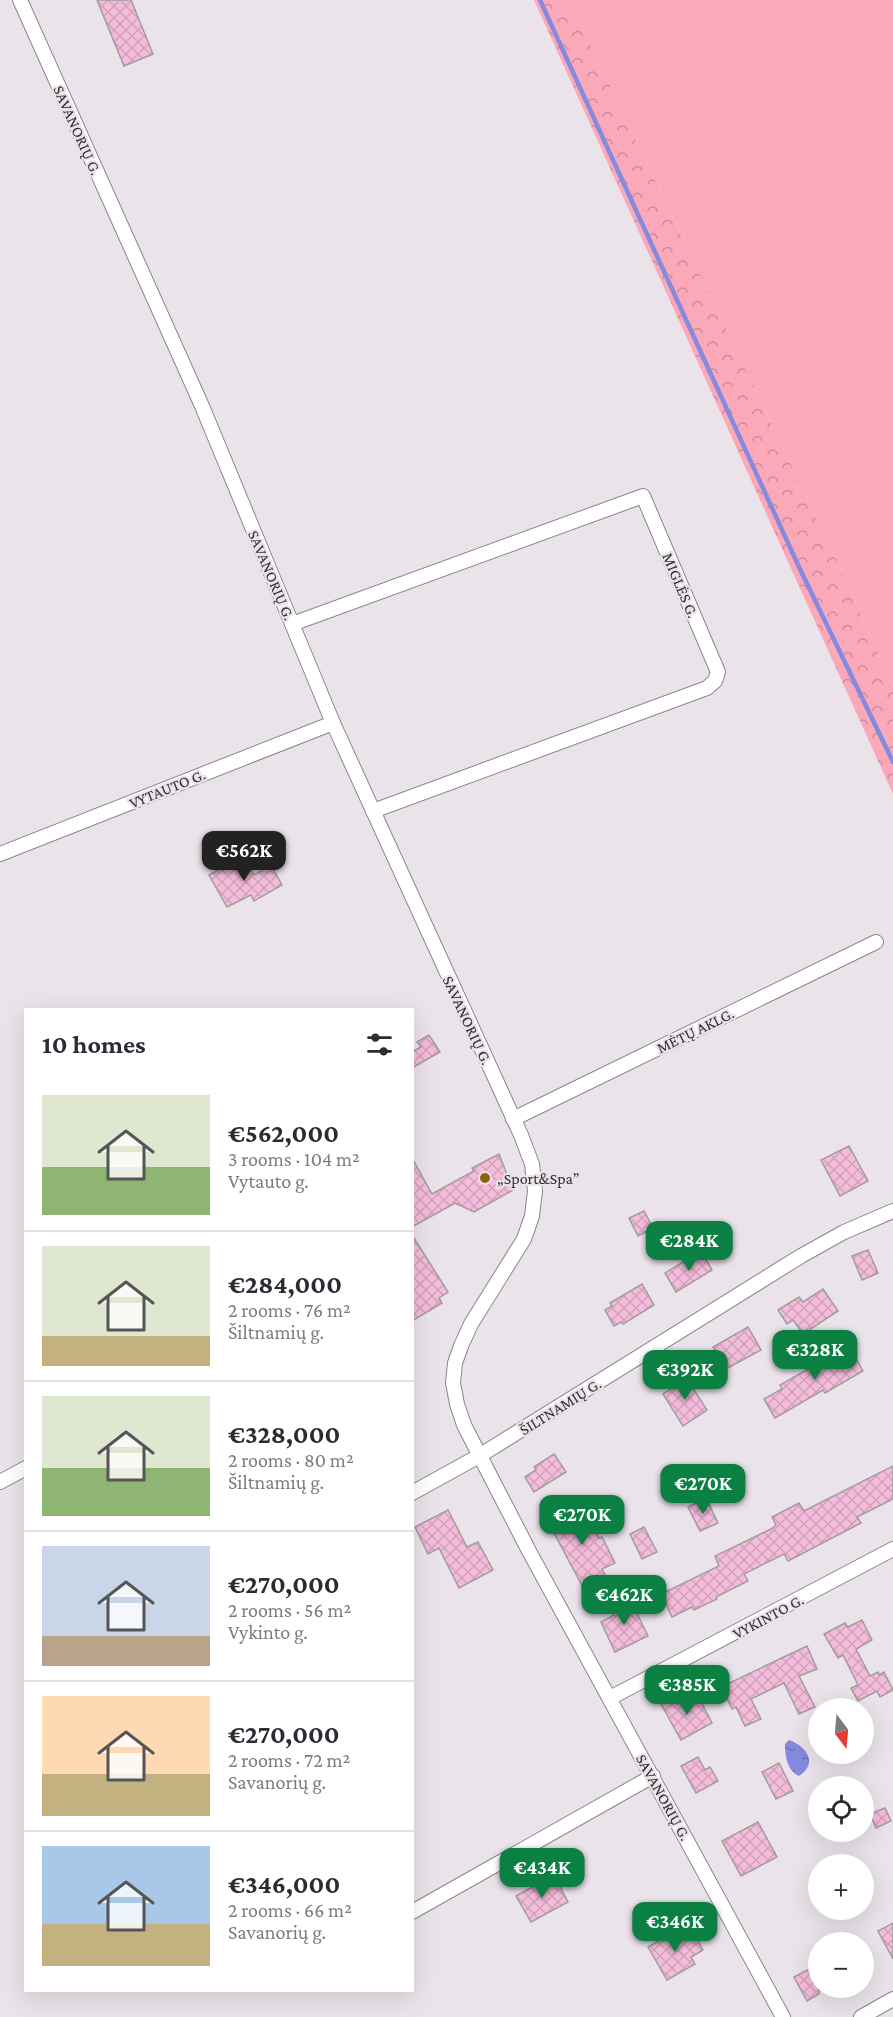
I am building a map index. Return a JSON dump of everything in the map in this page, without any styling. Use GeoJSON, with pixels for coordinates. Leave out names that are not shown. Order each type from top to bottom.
{"type":"FeatureCollection","features":[{"type":"Feature","properties":{"kind":"street","name":"SAVANORIŲ G."},"geometry":{"type":"LineString","coordinates":[[20,0],[202,406],[333,723],[532,1164],[536,1191],[532,1216],[524,1239],[471,1324],[455,1362],[453,1383],[464,1425],[529,1551],[783,2017]]}},
{"type":"Feature","properties":{"kind":"street","name":"MIGLĖS G."},"geometry":{"type":"LineString","coordinates":[[292,624],[643,496],[648,507],[718,672],[715,681],[707,688],[373,811]]}},
{"type":"Feature","properties":{"kind":"street","name":"VYTAUTO G."},"geometry":{"type":"LineString","coordinates":[[0,854],[333,723]]}},
{"type":"Feature","properties":{"kind":"street","name":"MĖTŲ AKLG."},"geometry":{"type":"LineString","coordinates":[[513,1119],[876,942]]}},
{"type":"Feature","properties":{"kind":"street","name":"ŠILTNAMIŲ G."},"geometry":{"type":"LineString","coordinates":[[414,1492],[479,1456],[801,1256],[844,1232],[893,1211]]}},
{"type":"Feature","properties":{"kind":"street"},"geometry":{"type":"LineString","coordinates":[[0,1482],[24,1469]]}},
{"type":"Feature","properties":{"kind":"street","name":"VYKINTO G."},"geometry":{"type":"LineString","coordinates":[[610,1698],[893,1549]]}},
{"type":"Feature","properties":{"kind":"street"},"geometry":{"type":"LineString","coordinates":[[414,1910],[653,1776]]}},
{"type":"Feature","properties":{"kind":"street"},"geometry":{"type":"LineString","coordinates":[[861,2017],[893,1999]]}},
{"type":"Feature","properties":{"kind":"green space"},"geometry":{"type":"Polygon","coordinates":[[[534,0],[569,0],[838,563],[893,687],[893,794],[534,0]]]}},
{"type":"Feature","properties":{"kind":"green space"},"geometry":{"type":"Polygon","coordinates":[[[569,0],[893,0],[893,687],[838,563],[569,0]]]}},
{"type":"Feature","properties":{"kind":"water"},"geometry":{"type":"Polygon","coordinates":[[[789,1740],[801,1746],[808,1755],[808,1766],[799,1776],[792,1771],[788,1763],[785,1744],[789,1740]]]}},
{"type":"Feature","properties":{"kind":"building"},"geometry":{"type":"Polygon","coordinates":[[[97,0],[131,0],[153,54],[124,66],[97,0]]]}},
{"type":"Feature","properties":{"kind":"building"},"geometry":{"type":"Polygon","coordinates":[[[244,856],[254,875],[271,865],[282,885],[254,901],[251,895],[227,907],[209,875],[244,856]]]}},
{"type":"Feature","properties":{"kind":"building"},"geometry":{"type":"Polygon","coordinates":[[[429,1035],[440,1052],[414,1067],[414,1051],[421,1047],[417,1042],[429,1035]]]}},
{"type":"Feature","properties":{"kind":"building"},"geometry":{"type":"Polygon","coordinates":[[[849,1146],[868,1181],[840,1196],[821,1160],[849,1146]]]}},
{"type":"Feature","properties":{"kind":"building","name":"„Sport&Spa”"},"geometry":{"type":"Polygon","coordinates":[[[499,1154],[513,1190],[474,1212],[455,1203],[414,1226],[414,1162],[432,1194],[474,1171],[472,1168],[499,1154]]]}},
{"type":"Feature","properties":{"kind":"building"},"geometry":{"type":"Polygon","coordinates":[[[644,1211],[653,1228],[638,1236],[629,1218],[644,1211]]]}},
{"type":"Feature","properties":{"kind":"building"},"geometry":{"type":"Polygon","coordinates":[[[414,1238],[448,1292],[439,1298],[442,1303],[414,1320],[414,1238]]]}},
{"type":"Feature","properties":{"kind":"building"},"geometry":{"type":"Polygon","coordinates":[[[868,1250],[878,1273],[862,1280],[852,1256],[868,1250]]]}},
{"type":"Feature","properties":{"kind":"building"},"geometry":{"type":"Polygon","coordinates":[[[701,1251],[712,1270],[676,1292],[665,1273],[701,1251]]]}},
{"type":"Feature","properties":{"kind":"building"},"geometry":{"type":"Polygon","coordinates":[[[642,1284],[654,1305],[623,1324],[621,1322],[614,1326],[605,1310],[612,1306],[610,1303],[642,1284]]]}},
{"type":"Feature","properties":{"kind":"building"},"geometry":{"type":"Polygon","coordinates":[[[823,1289],[838,1311],[803,1334],[793,1320],[787,1324],[778,1310],[799,1297],[803,1302],[823,1289]]]}},
{"type":"Feature","properties":{"kind":"building"},"geometry":{"type":"Polygon","coordinates":[[[748,1327],[761,1350],[726,1369],[713,1347],[748,1327]]]}},
{"type":"Feature","properties":{"kind":"building"},"geometry":{"type":"Polygon","coordinates":[[[849,1346],[863,1371],[825,1393],[823,1390],[775,1418],[764,1399],[782,1389],[780,1385],[810,1368],[808,1364],[825,1355],[827,1358],[849,1346]]]}},
{"type":"Feature","properties":{"kind":"building"},"geometry":{"type":"Polygon","coordinates":[[[685,1376],[707,1410],[683,1426],[663,1394],[685,1376]]]}},
{"type":"Feature","properties":{"kind":"building"},"geometry":{"type":"Polygon","coordinates":[[[554,1454],[566,1472],[534,1492],[525,1477],[536,1470],[534,1467],[554,1454]]]}},
{"type":"Feature","properties":{"kind":"building"},"geometry":{"type":"Polygon","coordinates":[[[893,1466],[893,1499],[857,1517],[861,1523],[788,1561],[784,1554],[744,1574],[748,1581],[716,1597],[717,1599],[694,1610],[692,1607],[672,1617],[661,1594],[719,1566],[715,1556],[771,1529],[776,1525],[772,1517],[799,1503],[804,1511],[893,1466]]]}},
{"type":"Feature","properties":{"kind":"building"},"geometry":{"type":"Polygon","coordinates":[[[706,1498],[718,1523],[700,1531],[688,1507],[706,1498]]]}},
{"type":"Feature","properties":{"kind":"building"},"geometry":{"type":"Polygon","coordinates":[[[578,1500],[599,1538],[602,1537],[615,1563],[602,1569],[609,1582],[586,1593],[547,1520],[558,1514],[557,1511],[578,1500]]]}},
{"type":"Feature","properties":{"kind":"building"},"geometry":{"type":"Polygon","coordinates":[[[448,1510],[467,1547],[478,1542],[493,1570],[459,1588],[439,1548],[428,1554],[415,1527],[448,1510]]]}},
{"type":"Feature","properties":{"kind":"building"},"geometry":{"type":"Polygon","coordinates":[[[644,1527],[657,1552],[642,1559],[630,1534],[644,1527]]]}},
{"type":"Feature","properties":{"kind":"building"},"geometry":{"type":"Polygon","coordinates":[[[630,1599],[648,1636],[615,1652],[601,1622],[614,1615],[611,1608],[630,1599]]]}},
{"type":"Feature","properties":{"kind":"building"},"geometry":{"type":"Polygon","coordinates":[[[862,1620],[872,1640],[856,1649],[870,1676],[884,1672],[893,1690],[880,1697],[877,1691],[864,1698],[856,1698],[851,1688],[858,1685],[843,1655],[838,1658],[824,1634],[845,1623],[848,1627],[862,1620]]]}},
{"type":"Feature","properties":{"kind":"building"},"geometry":{"type":"Polygon","coordinates":[[[807,1646],[817,1669],[799,1676],[810,1698],[808,1698],[808,1710],[799,1714],[784,1683],[751,1699],[761,1719],[745,1726],[736,1707],[732,1709],[721,1687],[807,1646]]]}},
{"type":"Feature","properties":{"kind":"building"},"geometry":{"type":"Polygon","coordinates":[[[697,1694],[712,1723],[681,1740],[661,1704],[674,1697],[678,1704],[697,1694]]]}},
{"type":"Feature","properties":{"kind":"building"},"geometry":{"type":"Polygon","coordinates":[[[698,1757],[705,1770],[710,1767],[718,1781],[696,1793],[681,1766],[698,1757]]]}},
{"type":"Feature","properties":{"kind":"building"},"geometry":{"type":"Polygon","coordinates":[[[779,1763],[793,1791],[776,1799],[762,1772],[779,1763]]]}},
{"type":"Feature","properties":{"kind":"building"},"geometry":{"type":"Polygon","coordinates":[[[885,1808],[891,1821],[876,1828],[874,1812],[885,1808]]]}},
{"type":"Feature","properties":{"kind":"building"},"geometry":{"type":"Polygon","coordinates":[[[758,1822],[777,1857],[741,1876],[722,1841],[758,1822]]]}},
{"type":"Feature","properties":{"kind":"building"},"geometry":{"type":"Polygon","coordinates":[[[556,1879],[568,1902],[531,1922],[516,1896],[545,1880],[546,1884],[556,1879]]]}},
{"type":"Feature","properties":{"kind":"building"},"geometry":{"type":"Polygon","coordinates":[[[893,1923],[893,1959],[878,1931],[893,1923]]]}},
{"type":"Feature","properties":{"kind":"building"},"geometry":{"type":"Polygon","coordinates":[[[676,1931],[681,1939],[693,1932],[703,1950],[691,1957],[695,1964],[667,1980],[648,1947],[676,1931]]]}},
{"type":"Feature","properties":{"kind":"building"},"geometry":{"type":"Polygon","coordinates":[[[808,1970],[808,1998],[812,1998],[807,2001],[794,1977],[808,1970]]]}},
{"type":"Feature","properties":{"kind":"waterway"},"geometry":{"type":"LineString","coordinates":[[540,0],[799,567],[893,762]]}},
{"type":"Feature","properties":{"kind":"place","name":"„Sport&Spa”"},"geometry":{"type":"Point","coordinates":[485,1178]}}]}
